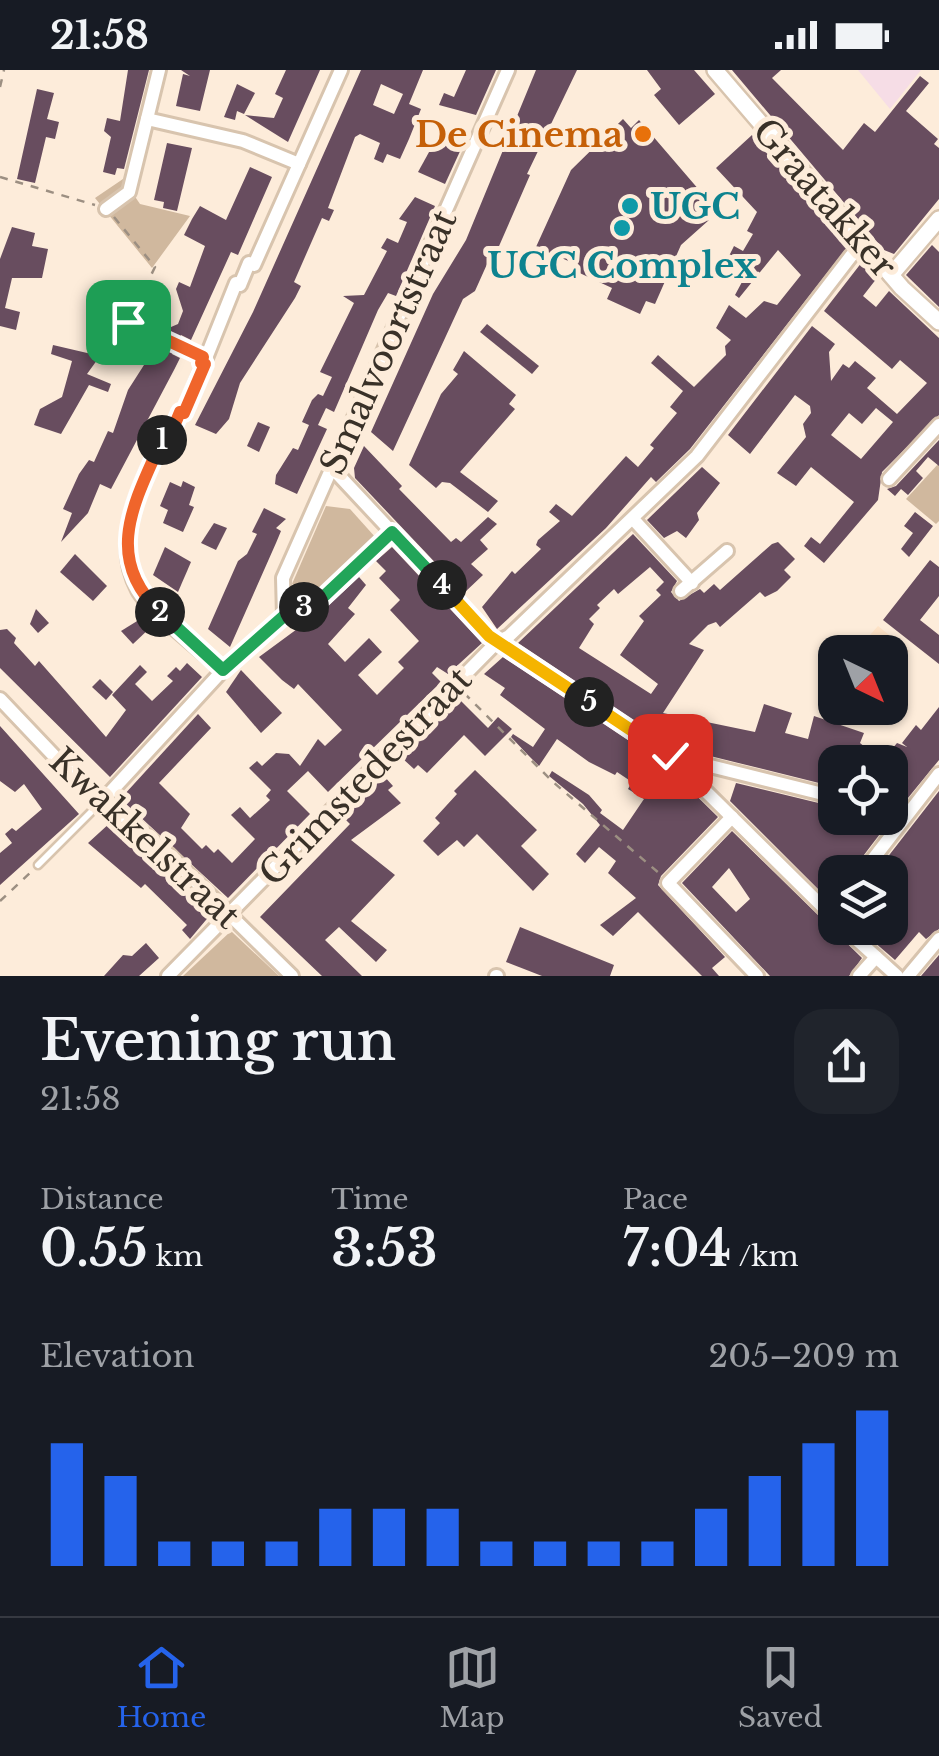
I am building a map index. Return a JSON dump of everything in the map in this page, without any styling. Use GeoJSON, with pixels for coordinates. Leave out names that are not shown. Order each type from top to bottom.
{"type":"FeatureCollection","features":[{"type":"Feature","properties":{"kind":"street"},"geometry":{"type":"LineString","coordinates":[[106,209],[129,192],[159,70]]}},
{"type":"Feature","properties":{"kind":"street"},"geometry":{"type":"LineString","coordinates":[[223,670],[138,591],[126,537],[136,499],[164,434],[170,436],[180,412],[184,413],[205,364],[201,363],[203,357],[236,283],[240,285],[249,263],[254,266],[340,70]]}},
{"type":"Feature","properties":{"kind":"street","name":"Smalvoortstraat"},"geometry":{"type":"LineString","coordinates":[[284,616],[283,578],[508,70]]}},
{"type":"Feature","properties":{"kind":"street","name":"Graatakker"},"geometry":{"type":"LineString","coordinates":[[715,70],[891,276],[939,322]]}},
{"type":"Feature","properties":{"kind":"street"},"geometry":{"type":"LineString","coordinates":[[146,119],[243,141],[299,164]]}},
{"type":"Feature","properties":{"kind":"street"},"geometry":{"type":"LineString","coordinates":[[891,276],[939,218]]}},
{"type":"Feature","properties":{"kind":"street","name":"Grimstedestraat"},"geometry":{"type":"LineString","coordinates":[[168,976],[497,642],[509,636],[697,456],[851,256],[866,244]]}},
{"type":"Feature","properties":{"kind":"street"},"geometry":{"type":"LineString","coordinates":[[889,478],[939,424]]}},
{"type":"Feature","properties":{"kind":"street"},"geometry":{"type":"LineString","coordinates":[[332,468],[497,642],[670,756],[818,900]]}},
{"type":"Feature","properties":{"kind":"street"},"geometry":{"type":"LineString","coordinates":[[633,518],[687,587],[727,550]]}},
{"type":"Feature","properties":{"kind":"street"},"geometry":{"type":"LineString","coordinates":[[105,798],[223,670],[284,616],[320,600],[392,532]]}},
{"type":"Feature","properties":{"kind":"street","name":"Kwakkelstraat"},"geometry":{"type":"LineString","coordinates":[[0,699],[58,759],[105,798],[292,976]]}},
{"type":"Feature","properties":{"kind":"street"},"geometry":{"type":"LineString","coordinates":[[670,756],[818,793]]}},
{"type":"Feature","properties":{"kind":"street"},"geometry":{"type":"LineString","coordinates":[[908,815],[939,774]]}},
{"type":"Feature","properties":{"kind":"street"},"geometry":{"type":"LineString","coordinates":[[732,817],[669,882],[757,976]]}},
{"type":"Feature","properties":{"kind":"street"},"geometry":{"type":"LineString","coordinates":[[876,855],[892,835]]}},
{"type":"Feature","properties":{"kind":"street"},"geometry":{"type":"LineString","coordinates":[[908,976],[939,939]]}},
{"type":"Feature","properties":{"kind":"street"},"geometry":{"type":"LineString","coordinates":[[863,945],[897,976]]}},
{"type":"Feature","properties":{"kind":"street"},"geometry":{"type":"LineString","coordinates":[[859,976],[876,957]]}},
{"type":"Feature","properties":{"kind":"lane"},"geometry":{"type":"LineString","coordinates":[[38,865],[105,798]]}},
{"type":"Feature","properties":{"kind":"path"},"geometry":{"type":"LineString","coordinates":[[0,87],[4,70]]}},
{"type":"Feature","properties":{"kind":"path"},"geometry":{"type":"LineString","coordinates":[[0,177],[106,209],[155,267],[128,322],[203,357]]}},
{"type":"Feature","properties":{"kind":"path"},"geometry":{"type":"LineString","coordinates":[[455,684],[553,782],[669,882]]}},
{"type":"Feature","properties":{"kind":"path"},"geometry":{"type":"LineString","coordinates":[[0,902],[38,865]]}},
{"type":"Feature","properties":{"kind":"shaded area"},"geometry":{"type":"Polygon","coordinates":[[[858,70],[921,70],[890,109],[858,70]]]}},
{"type":"Feature","properties":{"kind":"shaded area"},"geometry":{"type":"Polygon","coordinates":[[[123,179],[140,204],[190,216],[152,268],[95,198],[123,179]]]}},
{"type":"Feature","properties":{"kind":"shaded area"},"geometry":{"type":"Polygon","coordinates":[[[939,463],[939,521],[936,524],[906,499],[939,463]]]}},
{"type":"Feature","properties":{"kind":"shaded area"},"geometry":{"type":"Polygon","coordinates":[[[326,506],[350,509],[376,538],[315,594],[292,584],[326,506]]]}},
{"type":"Feature","properties":{"kind":"shaded area"},"geometry":{"type":"Polygon","coordinates":[[[878,626],[889,635],[870,635],[878,626]]]}},
{"type":"Feature","properties":{"kind":"shaded area"},"geometry":{"type":"Polygon","coordinates":[[[231,931],[279,976],[183,976],[231,931]]]}},
{"type":"Feature","properties":{"kind":"building"},"geometry":{"type":"Polygon","coordinates":[[[128,70],[149,70],[124,169],[117,168],[115,175],[103,172],[111,137],[104,131],[107,118],[120,121],[128,70]]]}},
{"type":"Feature","properties":{"kind":"building"},"geometry":{"type":"Polygon","coordinates":[[[181,70],[210,70],[200,111],[176,106],[183,74],[190,76],[181,70]]]}},
{"type":"Feature","properties":{"kind":"building"},"geometry":{"type":"Polygon","coordinates":[[[286,70],[320,70],[288,142],[245,115],[274,118],[283,98],[275,94],[286,70]]]}},
{"type":"Feature","properties":{"kind":"building"},"geometry":{"type":"Polygon","coordinates":[[[361,70],[423,70],[409,104],[421,109],[400,159],[387,154],[383,163],[374,159],[380,143],[360,134],[355,137],[328,208],[334,210],[329,221],[322,218],[294,282],[301,286],[240,383],[229,419],[216,434],[195,425],[253,312],[361,70]],[[381,84],[373,105],[394,114],[403,94],[381,84]]]}},
{"type":"Feature","properties":{"kind":"building"},"geometry":{"type":"Polygon","coordinates":[[[466,70],[496,70],[476,115],[439,105],[444,93],[454,97],[466,70]]]}},
{"type":"Feature","properties":{"kind":"building"},"geometry":{"type":"Polygon","coordinates":[[[536,70],[577,70],[527,174],[530,175],[496,253],[492,253],[475,291],[463,299],[393,451],[371,432],[433,294],[466,240],[536,70]]]}},
{"type":"Feature","properties":{"kind":"building"},"geometry":{"type":"Polygon","coordinates":[[[647,70],[694,70],[715,94],[679,125],[654,95],[661,89],[647,70]]]}},
{"type":"Feature","properties":{"kind":"building"},"geometry":{"type":"Polygon","coordinates":[[[732,70],[781,70],[772,78],[843,150],[864,123],[875,132],[920,76],[929,83],[906,111],[938,139],[934,144],[939,148],[939,199],[894,254],[884,250],[732,70]]]}},
{"type":"Feature","properties":{"kind":"building"},"geometry":{"type":"Polygon","coordinates":[[[237,84],[255,93],[244,114],[237,111],[235,120],[224,117],[237,84]]]}},
{"type":"Feature","properties":{"kind":"building"},"geometry":{"type":"Polygon","coordinates":[[[37,89],[54,93],[47,119],[59,122],[55,139],[46,137],[35,183],[17,179],[37,89]]]}},
{"type":"Feature","properties":{"kind":"building","name":"UGC Complex"},"geometry":{"type":"Polygon","coordinates":[[[623,119],[631,128],[639,120],[718,212],[681,245],[655,304],[646,301],[640,314],[607,299],[612,288],[571,269],[573,263],[536,247],[571,170],[623,119]]]}},
{"type":"Feature","properties":{"kind":"building"},"geometry":{"type":"Polygon","coordinates":[[[444,125],[467,136],[445,184],[418,172],[444,125]]]}},
{"type":"Feature","properties":{"kind":"building"},"geometry":{"type":"Polygon","coordinates":[[[752,135],[849,245],[690,449],[656,482],[651,477],[606,528],[497,629],[482,607],[512,571],[515,574],[541,549],[536,545],[538,540],[560,521],[549,512],[556,504],[572,516],[626,456],[638,467],[654,448],[650,445],[677,413],[670,407],[683,391],[651,363],[658,355],[694,387],[726,355],[725,346],[731,340],[716,328],[729,305],[746,318],[764,301],[777,305],[801,275],[778,250],[739,298],[735,295],[749,269],[729,256],[734,246],[743,251],[753,234],[747,231],[757,212],[716,168],[752,135]]]}},
{"type":"Feature","properties":{"kind":"building"},"geometry":{"type":"Polygon","coordinates":[[[167,143],[192,148],[177,211],[163,208],[164,202],[154,200],[167,143]]]}},
{"type":"Feature","properties":{"kind":"building"},"geometry":{"type":"Polygon","coordinates":[[[250,167],[272,177],[238,255],[231,252],[191,340],[181,335],[172,354],[180,358],[111,489],[100,484],[88,513],[61,542],[72,513],[63,509],[79,474],[89,460],[94,462],[108,431],[113,433],[128,390],[144,365],[151,364],[164,330],[178,324],[183,311],[176,289],[179,282],[190,287],[205,246],[184,235],[192,219],[200,206],[226,220],[250,167]]]}},
{"type":"Feature","properties":{"kind":"building"},"geometry":{"type":"Polygon","coordinates":[[[415,197],[435,206],[396,296],[388,293],[378,310],[334,412],[326,408],[318,425],[327,429],[297,494],[275,484],[276,475],[293,448],[298,450],[309,425],[302,422],[312,400],[318,394],[323,396],[332,377],[320,372],[354,303],[343,296],[364,295],[387,251],[381,248],[387,238],[398,243],[407,222],[399,219],[415,197]]]}},
{"type":"Feature","properties":{"kind":"building"},"geometry":{"type":"Polygon","coordinates":[[[12,227],[35,233],[32,246],[48,249],[42,278],[12,278],[5,308],[20,312],[16,330],[0,326],[0,259],[12,227]]]}},
{"type":"Feature","properties":{"kind":"building"},"geometry":{"type":"Polygon","coordinates":[[[932,245],[939,252],[939,307],[906,275],[932,245]]]}},
{"type":"Feature","properties":{"kind":"building"},"geometry":{"type":"Polygon","coordinates":[[[862,262],[877,278],[863,296],[876,307],[889,291],[939,338],[939,415],[882,472],[878,500],[824,563],[804,546],[811,537],[820,544],[854,502],[811,467],[796,486],[777,473],[806,437],[803,424],[811,413],[810,406],[795,395],[750,454],[728,435],[812,326],[835,344],[829,352],[831,381],[843,364],[849,368],[855,361],[876,378],[867,388],[897,414],[927,383],[900,360],[892,369],[824,311],[862,262]],[[876,408],[862,424],[849,413],[831,435],[861,459],[893,422],[876,408]]]}},
{"type":"Feature","properties":{"kind":"building"},"geometry":{"type":"Polygon","coordinates":[[[487,324],[539,366],[532,374],[480,332],[487,324]]]}},
{"type":"Feature","properties":{"kind":"building"},"geometry":{"type":"Polygon","coordinates":[[[53,345],[100,356],[87,374],[111,384],[108,392],[89,385],[61,434],[34,425],[40,409],[62,397],[72,361],[51,354],[53,345]]]}},
{"type":"Feature","properties":{"kind":"building"},"geometry":{"type":"Polygon","coordinates":[[[464,351],[516,395],[509,404],[515,409],[460,472],[498,501],[488,512],[450,483],[442,482],[436,488],[409,465],[441,394],[458,374],[453,370],[464,351]]]}},
{"type":"Feature","properties":{"kind":"building"},"geometry":{"type":"Polygon","coordinates":[[[258,422],[270,427],[259,452],[247,446],[258,422]]]}},
{"type":"Feature","properties":{"kind":"building"},"geometry":{"type":"Polygon","coordinates":[[[939,440],[939,466],[928,457],[916,471],[923,478],[908,495],[901,489],[895,496],[887,489],[896,486],[939,440]]]}},
{"type":"Feature","properties":{"kind":"building"},"geometry":{"type":"Polygon","coordinates":[[[364,446],[451,542],[456,538],[461,542],[488,517],[497,524],[480,540],[488,549],[471,564],[483,575],[464,593],[355,478],[354,468],[364,446]]]}},
{"type":"Feature","properties":{"kind":"building"},"geometry":{"type":"Polygon","coordinates":[[[702,467],[720,483],[697,513],[699,520],[686,538],[677,531],[664,538],[647,520],[702,467]]]}},
{"type":"Feature","properties":{"kind":"building"},"geometry":{"type":"Polygon","coordinates":[[[183,481],[195,487],[189,505],[194,507],[183,532],[163,523],[168,510],[160,506],[170,482],[181,487],[183,481]]]}},
{"type":"Feature","properties":{"kind":"building"},"geometry":{"type":"Polygon","coordinates":[[[264,508],[286,519],[276,528],[281,531],[230,647],[208,629],[238,561],[247,554],[257,534],[252,532],[264,508]]]}},
{"type":"Feature","properties":{"kind":"building"},"geometry":{"type":"Polygon","coordinates":[[[915,512],[933,526],[909,557],[901,549],[913,533],[904,526],[915,512]]]}},
{"type":"Feature","properties":{"kind":"building"},"geometry":{"type":"Polygon","coordinates":[[[214,523],[227,528],[216,550],[201,543],[214,523]]]}},
{"type":"Feature","properties":{"kind":"building"},"geometry":{"type":"Polygon","coordinates":[[[633,534],[677,581],[671,592],[679,601],[700,589],[704,593],[714,584],[720,590],[778,542],[795,559],[784,570],[791,577],[765,597],[760,592],[720,627],[716,622],[708,625],[689,644],[704,650],[663,713],[755,732],[764,704],[792,713],[785,733],[808,739],[814,716],[818,717],[818,725],[840,725],[864,733],[862,745],[818,745],[818,783],[674,747],[518,643],[633,534]],[[650,567],[618,594],[614,589],[597,605],[600,608],[589,619],[594,624],[579,648],[651,694],[658,684],[620,655],[644,621],[639,616],[661,595],[656,590],[664,582],[650,567]]]}},
{"type":"Feature","properties":{"kind":"building"},"geometry":{"type":"Polygon","coordinates":[[[165,547],[191,562],[178,592],[153,575],[165,547]]]}},
{"type":"Feature","properties":{"kind":"building"},"geometry":{"type":"Polygon","coordinates":[[[392,547],[482,643],[448,674],[437,667],[432,673],[441,682],[328,792],[308,771],[287,791],[310,814],[228,898],[124,802],[123,796],[198,714],[211,728],[159,783],[190,814],[181,828],[202,849],[206,845],[214,853],[218,849],[232,863],[255,839],[231,815],[240,807],[250,818],[270,800],[266,796],[271,790],[249,768],[257,761],[262,766],[276,753],[289,754],[300,766],[318,739],[325,746],[342,730],[298,684],[294,689],[259,657],[327,607],[359,577],[366,585],[348,608],[355,614],[328,644],[345,662],[369,638],[382,652],[358,675],[377,695],[404,668],[398,662],[419,641],[390,610],[400,600],[379,578],[386,571],[376,561],[392,547]]]}},
{"type":"Feature","properties":{"kind":"building"},"geometry":{"type":"Polygon","coordinates":[[[75,554],[107,586],[93,601],[60,572],[75,554]]]}},
{"type":"Feature","properties":{"kind":"building"},"geometry":{"type":"Polygon","coordinates":[[[930,560],[939,567],[939,596],[920,620],[939,635],[939,664],[908,640],[908,635],[902,635],[883,620],[930,560]]]}},
{"type":"Feature","properties":{"kind":"building"},"geometry":{"type":"Polygon","coordinates":[[[36,609],[49,623],[38,633],[30,624],[36,609]]]}},
{"type":"Feature","properties":{"kind":"building"},"geometry":{"type":"Polygon","coordinates":[[[142,618],[151,627],[133,644],[121,631],[142,618]]]}},
{"type":"Feature","properties":{"kind":"building"},"geometry":{"type":"Polygon","coordinates":[[[7,629],[35,666],[39,661],[106,737],[126,710],[112,695],[140,665],[147,672],[135,684],[152,701],[173,681],[167,676],[176,667],[180,671],[187,663],[202,677],[110,777],[0,668],[0,630],[7,629]]]}},
{"type":"Feature","properties":{"kind":"building"},"geometry":{"type":"Polygon","coordinates":[[[503,657],[664,764],[718,817],[661,876],[658,885],[725,957],[712,968],[719,976],[702,976],[638,912],[613,936],[600,925],[636,898],[608,873],[616,861],[599,847],[585,863],[576,854],[600,825],[583,804],[549,776],[552,771],[589,795],[602,810],[600,813],[623,830],[644,799],[628,789],[632,782],[589,762],[557,739],[539,766],[528,755],[511,737],[513,734],[533,747],[545,729],[500,695],[505,688],[484,674],[503,657]]]}},
{"type":"Feature","properties":{"kind":"building"},"geometry":{"type":"Polygon","coordinates":[[[241,670],[282,713],[261,733],[226,692],[241,670]]]}},
{"type":"Feature","properties":{"kind":"building"},"geometry":{"type":"Polygon","coordinates":[[[100,679],[113,692],[106,700],[92,687],[100,679]]]}},
{"type":"Feature","properties":{"kind":"building"},"geometry":{"type":"Polygon","coordinates":[[[459,699],[488,728],[498,717],[512,729],[485,756],[464,735],[427,773],[418,765],[414,769],[402,758],[459,699]]]}},
{"type":"Feature","properties":{"kind":"building"},"geometry":{"type":"Polygon","coordinates":[[[939,707],[939,760],[908,798],[908,745],[902,743],[916,725],[921,730],[939,707]]]}},
{"type":"Feature","properties":{"kind":"building"},"geometry":{"type":"Polygon","coordinates":[[[0,726],[79,814],[0,885],[0,853],[12,843],[5,834],[12,828],[16,831],[42,809],[24,784],[15,792],[0,781],[0,726]]]}},
{"type":"Feature","properties":{"kind":"building"},"geometry":{"type":"Polygon","coordinates":[[[475,770],[537,830],[521,846],[549,874],[533,891],[477,834],[464,847],[457,840],[438,856],[423,841],[440,823],[435,818],[457,794],[454,791],[475,770]]]}},
{"type":"Feature","properties":{"kind":"building"},"geometry":{"type":"Polygon","coordinates":[[[384,776],[393,786],[388,790],[401,803],[351,840],[395,875],[351,921],[387,950],[376,962],[339,927],[325,940],[362,976],[322,976],[260,917],[350,824],[344,818],[384,776]]]}},
{"type":"Feature","properties":{"kind":"building"},"geometry":{"type":"Polygon","coordinates":[[[736,783],[818,803],[818,835],[879,835],[864,855],[818,855],[818,889],[730,801],[736,783]]]}},
{"type":"Feature","properties":{"kind":"building"},"geometry":{"type":"Polygon","coordinates":[[[939,791],[939,929],[926,939],[919,932],[908,945],[908,855],[889,855],[939,791]]]}},
{"type":"Feature","properties":{"kind":"building"},"geometry":{"type":"Polygon","coordinates":[[[111,822],[211,914],[190,939],[182,930],[187,925],[145,884],[141,888],[88,843],[111,822]]]}},
{"type":"Feature","properties":{"kind":"building"},"geometry":{"type":"Polygon","coordinates":[[[732,831],[818,915],[818,945],[849,945],[862,958],[849,976],[770,976],[682,883],[732,831]],[[729,868],[712,887],[736,912],[750,899],[729,868]]]}},
{"type":"Feature","properties":{"kind":"building"},"geometry":{"type":"Polygon","coordinates":[[[520,927],[614,965],[610,976],[542,976],[506,962],[520,927]]]}},
{"type":"Feature","properties":{"kind":"building"},"geometry":{"type":"Polygon","coordinates":[[[146,943],[159,958],[139,976],[104,976],[123,955],[132,956],[146,943]]]}},
{"type":"Feature","properties":{"kind":"building"},"geometry":{"type":"Polygon","coordinates":[[[878,945],[908,945],[895,960],[878,945]]]}},
{"type":"Feature","properties":{"kind":"building"},"geometry":{"type":"Polygon","coordinates":[[[939,955],[939,976],[921,976],[939,955]]]}},
{"type":"Feature","properties":{"kind":"place","name":"De Cinema"},"geometry":{"type":"Point","coordinates":[643,134]}},
{"type":"Feature","properties":{"kind":"place","name":"UGC"},"geometry":{"type":"Point","coordinates":[630,206]}},
{"type":"Feature","properties":{"kind":"place","name":"UGC Complex"},"geometry":{"type":"Point","coordinates":[622,228]}},
{"type":"Feature","properties":{"kind":"route"},"geometry":{"type":"LineString","coordinates":[[128,322],[203,357],[201,363],[205,364],[184,413],[180,412],[170,436],[164,434],[132,508],[126,537],[138,591],[223,670],[284,616],[320,600],[392,532],[489,636],[670,756]]}}]}
